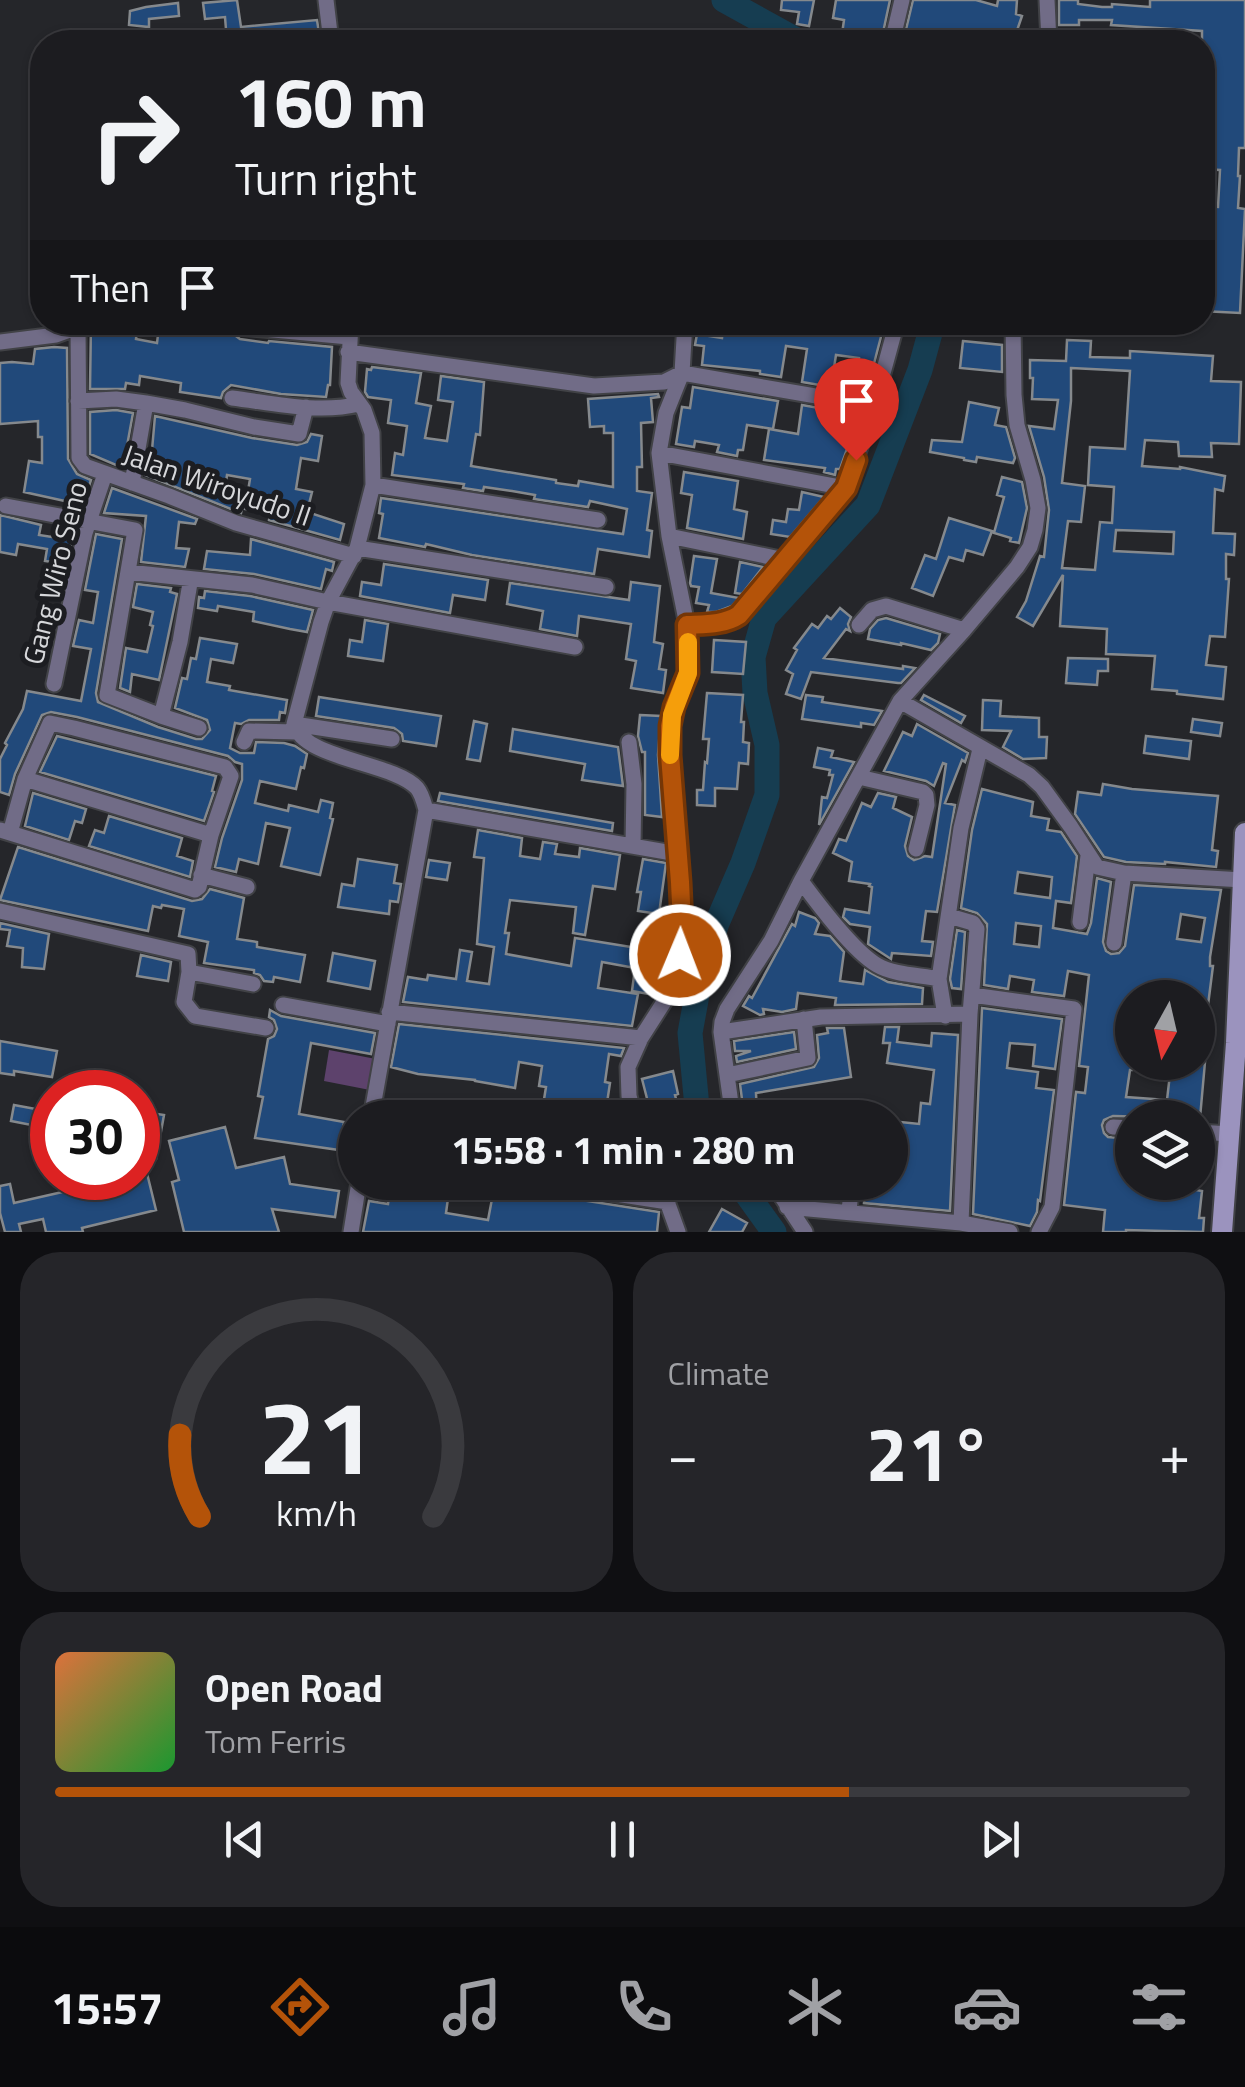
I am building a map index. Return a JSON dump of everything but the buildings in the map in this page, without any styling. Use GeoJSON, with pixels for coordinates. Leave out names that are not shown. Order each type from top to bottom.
{"type":"FeatureCollection","features":[{"type":"Feature","properties":{"kind":"main road"},"geometry":{"type":"LineString","coordinates":[[1222,1232],[1241,1004],[1245,832]]}},
{"type":"Feature","properties":{"kind":"street"},"geometry":{"type":"LineString","coordinates":[[326,0],[330,30]]}},
{"type":"Feature","properties":{"kind":"street"},"geometry":{"type":"LineString","coordinates":[[895,30],[902,0]]}},
{"type":"Feature","properties":{"kind":"street"},"geometry":{"type":"LineString","coordinates":[[1047,0],[1048,30]]}},
{"type":"Feature","properties":{"kind":"street"},"geometry":{"type":"LineString","coordinates":[[0,342],[56,335]]}},
{"type":"Feature","properties":{"kind":"street","name":"Jalan Wiroyudo II"},"geometry":{"type":"LineString","coordinates":[[79,335],[80,460],[85,466],[236,524],[356,552],[606,588]]}},
{"type":"Feature","properties":{"kind":"street"},"geometry":{"type":"LineString","coordinates":[[630,1100],[627,1074],[630,1060],[666,1000],[677,967],[682,925],[670,726],[688,673],[687,625],[669,536],[660,453],[666,413],[682,373],[683,335]]}},
{"type":"Feature","properties":{"kind":"street"},"geometry":{"type":"LineString","coordinates":[[687,625],[736,618],[846,488],[893,335]]}},
{"type":"Feature","properties":{"kind":"street"},"geometry":{"type":"LineString","coordinates":[[731,1100],[721,1032],[727,1010],[771,941],[900,701],[964,630],[1030,547],[1037,518],[1033,480],[1016,410],[1013,335]]}},
{"type":"Feature","properties":{"kind":"street"},"geometry":{"type":"LineString","coordinates":[[295,728],[310,657],[328,602],[356,552],[372,484],[372,432],[349,386],[350,337],[594,386],[664,382],[682,373],[874,406]]}},
{"type":"Feature","properties":{"kind":"street"},"geometry":{"type":"LineString","coordinates":[[232,398],[306,407],[359,404]]}},
{"type":"Feature","properties":{"kind":"street"},"geometry":{"type":"LineString","coordinates":[[78,401],[116,399],[146,403],[254,428],[299,434],[306,407]]}},
{"type":"Feature","properties":{"kind":"street"},"geometry":{"type":"LineString","coordinates":[[132,484],[146,403]]}},
{"type":"Feature","properties":{"kind":"street"},"geometry":{"type":"LineString","coordinates":[[660,453],[846,488]]}},
{"type":"Feature","properties":{"kind":"street","name":"Gang Wiro Seno"},"geometry":{"type":"LineString","coordinates":[[54,684],[70,599],[105,474]]}},
{"type":"Feature","properties":{"kind":"street"},"geometry":{"type":"LineString","coordinates":[[372,484],[598,520]]}},
{"type":"Feature","properties":{"kind":"street"},"geometry":{"type":"LineString","coordinates":[[6,506],[135,530],[107,695],[199,728]]}},
{"type":"Feature","properties":{"kind":"street"},"geometry":{"type":"LineString","coordinates":[[669,536],[785,560]]}},
{"type":"Feature","properties":{"kind":"street"},"geometry":{"type":"LineString","coordinates":[[128,572],[252,585],[575,647]]}},
{"type":"Feature","properties":{"kind":"street"},"geometry":{"type":"LineString","coordinates":[[161,716],[190,582],[194,580]]}},
{"type":"Feature","properties":{"kind":"street"},"geometry":{"type":"LineString","coordinates":[[859,624],[872,610],[886,606],[964,630]]}},
{"type":"Feature","properties":{"kind":"street"},"geometry":{"type":"LineString","coordinates":[[900,701],[1036,782],[1096,867],[1124,874],[1243,880]]}},
{"type":"Feature","properties":{"kind":"street"},"geometry":{"type":"LineString","coordinates":[[52,723],[225,767],[231,779],[211,835],[199,886],[193,890],[5,831],[25,779],[47,726],[52,723]]}},
{"type":"Feature","properties":{"kind":"street"},"geometry":{"type":"LineString","coordinates":[[295,728],[311,744],[412,784],[420,792],[426,810],[374,1100]]}},
{"type":"Feature","properties":{"kind":"street"},"geometry":{"type":"LineString","coordinates":[[244,742],[249,731],[295,728],[392,738]]}},
{"type":"Feature","properties":{"kind":"street"},"geometry":{"type":"LineString","coordinates":[[629,742],[634,784],[633,846]]}},
{"type":"Feature","properties":{"kind":"street"},"geometry":{"type":"LineString","coordinates":[[944,1016],[940,979],[961,828],[980,749]]}},
{"type":"Feature","properties":{"kind":"street"},"geometry":{"type":"LineString","coordinates":[[859,776],[926,794],[916,849]]}},
{"type":"Feature","properties":{"kind":"street"},"geometry":{"type":"LineString","coordinates":[[25,779],[211,835]]}},
{"type":"Feature","properties":{"kind":"street"},"geometry":{"type":"LineString","coordinates":[[426,810],[678,854]]}},
{"type":"Feature","properties":{"kind":"street"},"geometry":{"type":"LineString","coordinates":[[1080,922],[1088,856]]}},
{"type":"Feature","properties":{"kind":"street"},"geometry":{"type":"LineString","coordinates":[[1114,943],[1124,874]]}},
{"type":"Feature","properties":{"kind":"street"},"geometry":{"type":"LineString","coordinates":[[201,875],[247,888]]}},
{"type":"Feature","properties":{"kind":"street"},"geometry":{"type":"LineString","coordinates":[[801,881],[834,924],[873,963],[940,979]]}},
{"type":"Feature","properties":{"kind":"street"},"geometry":{"type":"LineString","coordinates":[[0,910],[185,953],[190,956],[184,1002],[195,1016],[266,1028]]}},
{"type":"Feature","properties":{"kind":"street"},"geometry":{"type":"LineString","coordinates":[[950,916],[977,927],[961,1223]]}},
{"type":"Feature","properties":{"kind":"street"},"geometry":{"type":"LineString","coordinates":[[189,972],[253,984]]}},
{"type":"Feature","properties":{"kind":"street"},"geometry":{"type":"LineString","coordinates":[[972,995],[1074,1009],[1052,1207],[1039,1232]]}},
{"type":"Feature","properties":{"kind":"street"},"geometry":{"type":"LineString","coordinates":[[283,1005],[389,1018],[641,1038]]}},
{"type":"Feature","properties":{"kind":"street"},"geometry":{"type":"LineString","coordinates":[[721,1032],[848,1015],[970,1014]]}},
{"type":"Feature","properties":{"kind":"street"},"geometry":{"type":"LineString","coordinates":[[728,1076],[808,1058],[804,1019]]}},
{"type":"Feature","properties":{"kind":"street"},"geometry":{"type":"LineString","coordinates":[[1215,1133],[1230,1134]]}},
{"type":"Feature","properties":{"kind":"street"},"geometry":{"type":"LineString","coordinates":[[351,1232],[356,1200]]}},
{"type":"Feature","properties":{"kind":"street"},"geometry":{"type":"LineString","coordinates":[[655,1200],[668,1202],[678,1232]]}},
{"type":"Feature","properties":{"kind":"street"},"geometry":{"type":"LineString","coordinates":[[783,1200],[804,1232]]}},
{"type":"Feature","properties":{"kind":"street"},"geometry":{"type":"LineString","coordinates":[[849,1212],[850,1200]]}},
{"type":"Feature","properties":{"kind":"street"},"geometry":{"type":"LineString","coordinates":[[787,1207],[849,1212],[921,1225],[961,1223],[1010,1232]]}},
{"type":"Feature","properties":{"kind":"shaded area"},"geometry":{"type":"Polygon","coordinates":[[[329,1050],[376,1059],[370,1090],[324,1081],[329,1050]]]}},
{"type":"Feature","properties":{"kind":"waterway"},"geometry":{"type":"LineString","coordinates":[[724,0],[778,30]]}},
{"type":"Feature","properties":{"kind":"waterway"},"geometry":{"type":"LineString","coordinates":[[696,1100],[690,1033],[701,973],[767,795],[767,745],[755,693],[753,657],[764,618],[868,505],[929,335]]}},
{"type":"Feature","properties":{"kind":"waterway"},"geometry":{"type":"LineString","coordinates":[[751,1200],[774,1232]]}},
{"type":"Feature","properties":{"kind":"slow traffic"},"geometry":{"type":"LineString","coordinates":[[670,755],[672,715],[688,673],[688,642]]}},
{"type":"Feature","properties":{"kind":"route"},"geometry":{"type":"LineString","coordinates":[[680,955],[682,925],[670,726],[688,673],[687,625],[718,623],[739,615],[846,488],[856,460]]}}]}
